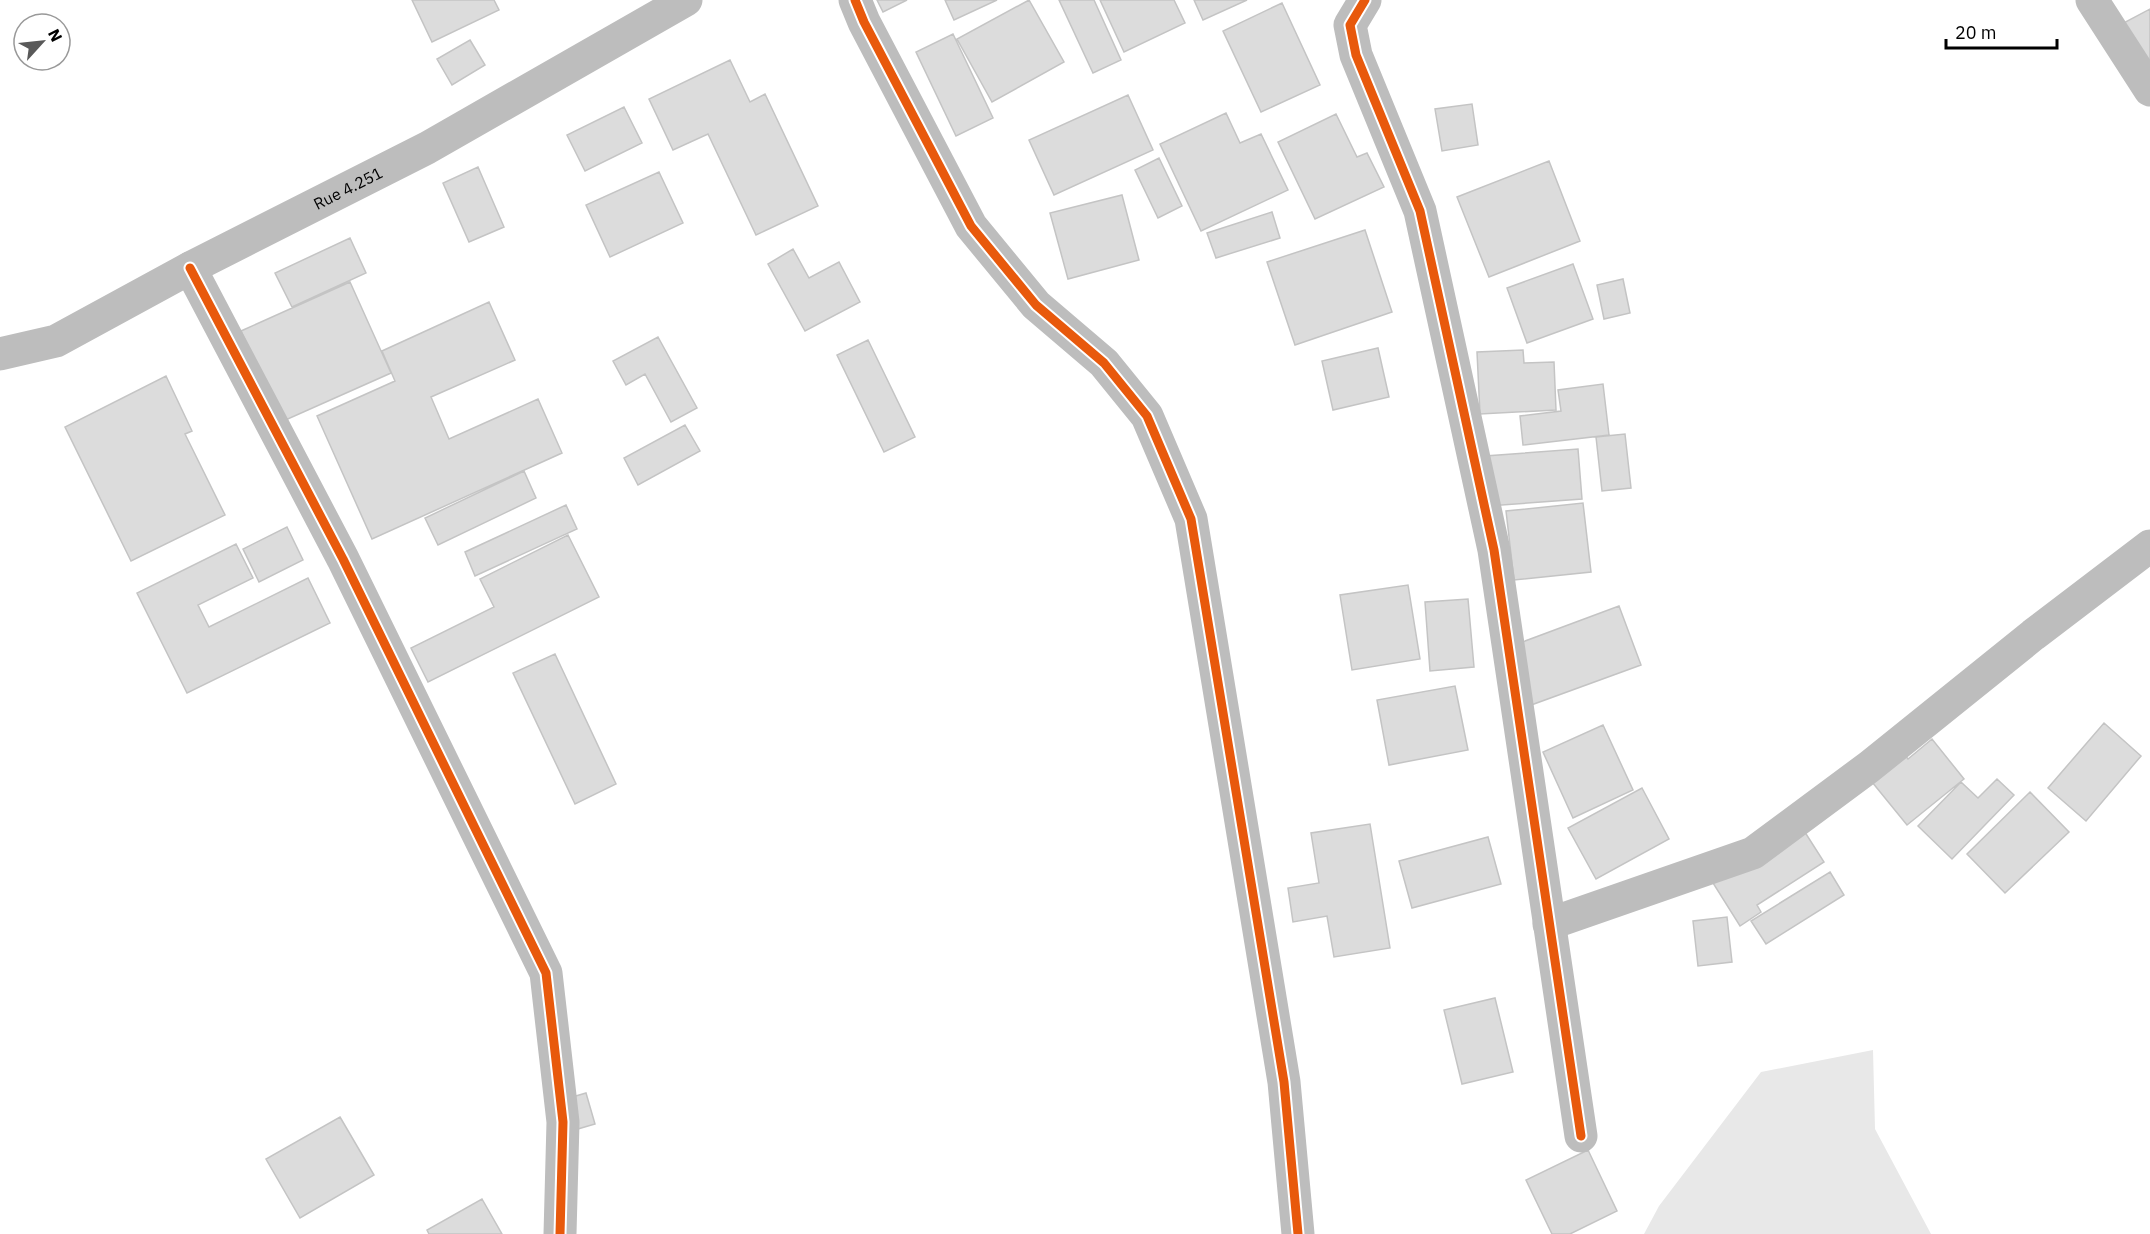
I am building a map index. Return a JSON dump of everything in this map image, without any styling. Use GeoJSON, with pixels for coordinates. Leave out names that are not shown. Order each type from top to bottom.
{"type":"FeatureCollection","features":[{"type":"Feature","properties":{"kind":"street","name":"Rue 4.251"},"geometry":{"type":"LineString","coordinates":[[0,354],[56,341],[190,268],[427,147],[686,0]]}},
{"type":"Feature","properties":{"kind":"street"},"geometry":{"type":"LineString","coordinates":[[855,0],[864,22],[971,226],[1036,305],[1104,363],[1147,416],[1191,519],[1284,1082],[1298,1234]]}},
{"type":"Feature","properties":{"kind":"street"},"geometry":{"type":"LineString","coordinates":[[1365,0],[1350,25],[1356,55],[1420,211],[1494,550],[1581,1136]]}},
{"type":"Feature","properties":{"kind":"street"},"geometry":{"type":"LineString","coordinates":[[2092,0],[2150,90]]}},
{"type":"Feature","properties":{"kind":"street"},"geometry":{"type":"LineString","coordinates":[[190,268],[343,559],[546,973],[563,1122],[560,1234]]}},
{"type":"Feature","properties":{"kind":"street"},"geometry":{"type":"LineString","coordinates":[[1549,924],[1753,853],[1869,767],[2032,635],[2150,546]]}},
{"type":"Feature","properties":{"kind":"shaded area"},"geometry":{"type":"Polygon","coordinates":[[[1873,1050],[1875,1129],[1931,1234],[1644,1234],[1659,1206],[1761,1072],[1873,1050]]]}},
{"type":"Feature","properties":{"kind":"building"},"geometry":{"type":"Polygon","coordinates":[[[412,0],[494,0],[499,10],[432,42],[412,0]]]}},
{"type":"Feature","properties":{"kind":"building"},"geometry":{"type":"Polygon","coordinates":[[[877,0],[907,0],[883,12],[877,0]]]}},
{"type":"Feature","properties":{"kind":"building"},"geometry":{"type":"Polygon","coordinates":[[[945,0],[997,0],[954,20],[945,0]]]}},
{"type":"Feature","properties":{"kind":"building"},"geometry":{"type":"Polygon","coordinates":[[[1029,0],[1064,62],[992,102],[957,39],[1029,0]]]}},
{"type":"Feature","properties":{"kind":"building"},"geometry":{"type":"Polygon","coordinates":[[[1059,0],[1094,0],[1121,60],[1093,73],[1059,0]]]}},
{"type":"Feature","properties":{"kind":"building"},"geometry":{"type":"Polygon","coordinates":[[[1100,0],[1174,0],[1185,23],[1124,52],[1100,0]]]}},
{"type":"Feature","properties":{"kind":"building"},"geometry":{"type":"Polygon","coordinates":[[[1194,0],[1247,0],[1203,20],[1194,0]]]}},
{"type":"Feature","properties":{"kind":"building"},"geometry":{"type":"Polygon","coordinates":[[[1282,3],[1320,85],[1261,112],[1223,31],[1282,3]]]}},
{"type":"Feature","properties":{"kind":"building"},"geometry":{"type":"Polygon","coordinates":[[[2150,9],[2150,84],[2116,27],[2150,9]]]}},
{"type":"Feature","properties":{"kind":"building"},"geometry":{"type":"Polygon","coordinates":[[[953,34],[993,118],[956,136],[916,52],[953,34]]]}},
{"type":"Feature","properties":{"kind":"building"},"geometry":{"type":"Polygon","coordinates":[[[470,40],[485,65],[452,85],[437,59],[470,40]]]}},
{"type":"Feature","properties":{"kind":"building"},"geometry":{"type":"Polygon","coordinates":[[[730,60],[750,102],[765,94],[818,206],[756,235],[708,134],[673,150],[649,99],[730,60]]]}},
{"type":"Feature","properties":{"kind":"building"},"geometry":{"type":"Polygon","coordinates":[[[1128,95],[1153,150],[1054,195],[1029,140],[1128,95]]]}},
{"type":"Feature","properties":{"kind":"building"},"geometry":{"type":"Polygon","coordinates":[[[1472,104],[1478,145],[1442,151],[1435,109],[1472,104]]]}},
{"type":"Feature","properties":{"kind":"building"},"geometry":{"type":"Polygon","coordinates":[[[624,107],[642,143],[585,171],[567,135],[624,107]]]}},
{"type":"Feature","properties":{"kind":"building"},"geometry":{"type":"Polygon","coordinates":[[[1226,113],[1240,143],[1261,134],[1288,190],[1201,231],[1160,144],[1226,113]]]}},
{"type":"Feature","properties":{"kind":"building"},"geometry":{"type":"Polygon","coordinates":[[[1336,114],[1357,157],[1367,153],[1384,187],[1315,219],[1278,142],[1336,114]]]}},
{"type":"Feature","properties":{"kind":"building"},"geometry":{"type":"Polygon","coordinates":[[[1159,158],[1182,206],[1158,218],[1135,170],[1159,158]]]}},
{"type":"Feature","properties":{"kind":"building"},"geometry":{"type":"Polygon","coordinates":[[[1549,161],[1580,241],[1489,277],[1457,197],[1549,161]]]}},
{"type":"Feature","properties":{"kind":"building"},"geometry":{"type":"Polygon","coordinates":[[[478,167],[504,227],[469,242],[443,183],[478,167]]]}},
{"type":"Feature","properties":{"kind":"building"},"geometry":{"type":"Polygon","coordinates":[[[659,172],[683,223],[610,257],[586,205],[659,172]]]}},
{"type":"Feature","properties":{"kind":"building"},"geometry":{"type":"Polygon","coordinates":[[[1122,195],[1139,260],[1068,279],[1050,213],[1122,195]]]}},
{"type":"Feature","properties":{"kind":"building"},"geometry":{"type":"Polygon","coordinates":[[[1272,212],[1280,238],[1216,258],[1207,233],[1272,212]]]}},
{"type":"Feature","properties":{"kind":"building"},"geometry":{"type":"Polygon","coordinates":[[[1365,230],[1392,312],[1295,345],[1267,262],[1365,230]]]}},
{"type":"Feature","properties":{"kind":"building"},"geometry":{"type":"Polygon","coordinates":[[[350,238],[366,273],[292,307],[275,273],[350,238]]]}},
{"type":"Feature","properties":{"kind":"building"},"geometry":{"type":"Polygon","coordinates":[[[793,249],[809,278],[839,262],[860,302],[805,331],[768,264],[793,249]]]}},
{"type":"Feature","properties":{"kind":"building"},"geometry":{"type":"Polygon","coordinates":[[[1573,264],[1593,319],[1527,343],[1507,288],[1573,264]]]}},
{"type":"Feature","properties":{"kind":"building"},"geometry":{"type":"Polygon","coordinates":[[[1623,279],[1630,313],[1604,319],[1597,285],[1623,279]]]}},
{"type":"Feature","properties":{"kind":"building"},"geometry":{"type":"Polygon","coordinates":[[[350,282],[391,373],[281,422],[241,331],[350,282]]]}},
{"type":"Feature","properties":{"kind":"building"},"geometry":{"type":"Polygon","coordinates":[[[489,302],[515,360],[431,397],[449,439],[538,399],[562,453],[372,539],[317,416],[395,381],[382,351],[489,302]]]}},
{"type":"Feature","properties":{"kind":"building"},"geometry":{"type":"Polygon","coordinates":[[[658,337],[697,408],[671,422],[645,374],[626,385],[613,361],[658,337]]]}},
{"type":"Feature","properties":{"kind":"building"},"geometry":{"type":"Polygon","coordinates":[[[868,340],[915,437],[884,452],[837,355],[868,340]]]}},
{"type":"Feature","properties":{"kind":"building"},"geometry":{"type":"Polygon","coordinates":[[[1378,348],[1389,397],[1333,410],[1322,361],[1378,348]]]}},
{"type":"Feature","properties":{"kind":"building"},"geometry":{"type":"Polygon","coordinates":[[[1523,350],[1524,363],[1554,362],[1556,410],[1480,414],[1477,352],[1523,350]]]}},
{"type":"Feature","properties":{"kind":"building"},"geometry":{"type":"Polygon","coordinates":[[[166,376],[192,431],[185,434],[225,515],[131,561],[65,427],[166,376]]]}},
{"type":"Feature","properties":{"kind":"building"},"geometry":{"type":"Polygon","coordinates":[[[1603,384],[1609,435],[1523,445],[1520,416],[1561,411],[1558,390],[1603,384]]]}},
{"type":"Feature","properties":{"kind":"building"},"geometry":{"type":"Polygon","coordinates":[[[685,425],[700,451],[638,485],[624,458],[685,425]]]}},
{"type":"Feature","properties":{"kind":"building"},"geometry":{"type":"Polygon","coordinates":[[[1625,434],[1631,488],[1602,491],[1596,437],[1625,434]]]}},
{"type":"Feature","properties":{"kind":"building"},"geometry":{"type":"Polygon","coordinates":[[[1578,449],[1582,499],[1488,506],[1485,456],[1578,449]]]}},
{"type":"Feature","properties":{"kind":"building"},"geometry":{"type":"Polygon","coordinates":[[[524,471],[536,498],[438,545],[425,518],[524,471]]]}},
{"type":"Feature","properties":{"kind":"building"},"geometry":{"type":"Polygon","coordinates":[[[1583,503],[1591,572],[1514,580],[1506,511],[1583,503]]]}},
{"type":"Feature","properties":{"kind":"building"},"geometry":{"type":"Polygon","coordinates":[[[566,505],[577,529],[475,576],[465,552],[566,505]]]}},
{"type":"Feature","properties":{"kind":"building"},"geometry":{"type":"Polygon","coordinates":[[[287,527],[303,560],[259,582],[243,549],[287,527]]]}},
{"type":"Feature","properties":{"kind":"building"},"geometry":{"type":"Polygon","coordinates":[[[568,535],[599,597],[428,682],[411,648],[494,607],[480,579],[568,535]]]}},
{"type":"Feature","properties":{"kind":"building"},"geometry":{"type":"Polygon","coordinates":[[[236,544],[253,578],[198,605],[209,627],[308,578],[330,623],[187,693],[137,593],[236,544]]]}},
{"type":"Feature","properties":{"kind":"building"},"geometry":{"type":"Polygon","coordinates":[[[1408,585],[1420,659],[1352,670],[1340,595],[1408,585]]]}},
{"type":"Feature","properties":{"kind":"building"},"geometry":{"type":"Polygon","coordinates":[[[1468,599],[1474,667],[1430,671],[1425,602],[1468,599]]]}},
{"type":"Feature","properties":{"kind":"building"},"geometry":{"type":"Polygon","coordinates":[[[1619,606],[1641,665],[1523,708],[1501,650],[1619,606]]]}},
{"type":"Feature","properties":{"kind":"building"},"geometry":{"type":"Polygon","coordinates":[[[555,654],[616,784],[575,804],[513,673],[555,654]]]}},
{"type":"Feature","properties":{"kind":"building"},"geometry":{"type":"Polygon","coordinates":[[[1455,686],[1468,750],[1389,765],[1377,700],[1455,686]]]}},
{"type":"Feature","properties":{"kind":"building"},"geometry":{"type":"Polygon","coordinates":[[[2104,723],[2141,756],[2086,821],[2048,788],[2104,723]]]}},
{"type":"Feature","properties":{"kind":"building"},"geometry":{"type":"Polygon","coordinates":[[[1603,725],[1633,790],[1573,818],[1543,752],[1603,725]]]}},
{"type":"Feature","properties":{"kind":"building"},"geometry":{"type":"Polygon","coordinates":[[[1892,739],[1908,759],[1932,739],[1964,779],[1907,825],[1859,766],[1892,739]]]}},
{"type":"Feature","properties":{"kind":"building"},"geometry":{"type":"Polygon","coordinates":[[[1997,779],[2014,795],[1952,859],[1918,826],[1961,782],[1978,798],[1997,779]]]}},
{"type":"Feature","properties":{"kind":"building"},"geometry":{"type":"Polygon","coordinates":[[[1642,788],[1669,839],[1596,879],[1568,828],[1642,788]]]}},
{"type":"Feature","properties":{"kind":"building"},"geometry":{"type":"Polygon","coordinates":[[[2030,792],[2069,832],[2005,893],[1967,854],[2030,792]]]}},
{"type":"Feature","properties":{"kind":"building"},"geometry":{"type":"Polygon","coordinates":[[[1370,824],[1390,948],[1334,957],[1327,916],[1293,922],[1288,888],[1319,883],[1311,833],[1370,824]]]}},
{"type":"Feature","properties":{"kind":"building"},"geometry":{"type":"Polygon","coordinates":[[[1801,826],[1824,862],[1757,905],[1761,912],[1740,926],[1713,883],[1801,826]]]}},
{"type":"Feature","properties":{"kind":"building"},"geometry":{"type":"Polygon","coordinates":[[[1488,837],[1501,884],[1412,908],[1399,861],[1488,837]]]}},
{"type":"Feature","properties":{"kind":"building"},"geometry":{"type":"Polygon","coordinates":[[[1830,872],[1844,895],[1766,944],[1751,921],[1830,872]]]}},
{"type":"Feature","properties":{"kind":"building"},"geometry":{"type":"Polygon","coordinates":[[[1727,917],[1732,962],[1698,966],[1693,921],[1727,917]]]}},
{"type":"Feature","properties":{"kind":"building"},"geometry":{"type":"Polygon","coordinates":[[[1495,998],[1513,1072],[1462,1084],[1444,1010],[1495,998]]]}},
{"type":"Feature","properties":{"kind":"building"},"geometry":{"type":"Polygon","coordinates":[[[586,1093],[595,1124],[571,1131],[562,1100],[586,1093]]]}},
{"type":"Feature","properties":{"kind":"building"},"geometry":{"type":"Polygon","coordinates":[[[340,1117],[374,1175],[300,1218],[266,1159],[340,1117]]]}},
{"type":"Feature","properties":{"kind":"building"},"geometry":{"type":"Polygon","coordinates":[[[1588,1150],[1617,1211],[1570,1234],[1552,1234],[1526,1180],[1588,1150]]]}},
{"type":"Feature","properties":{"kind":"building"},"geometry":{"type":"Polygon","coordinates":[[[482,1199],[502,1234],[429,1234],[427,1230],[482,1199]]]}},
{"type":"Feature","properties":{"kind":"cycle path"},"geometry":{"type":"LineString","coordinates":[[855,0],[864,22],[971,226],[1036,305],[1104,363],[1147,416],[1191,519],[1284,1082],[1298,1234]]}},
{"type":"Feature","properties":{"kind":"cycle path"},"geometry":{"type":"LineString","coordinates":[[1365,0],[1350,25],[1356,55],[1420,211],[1494,550],[1581,1136]]}},
{"type":"Feature","properties":{"kind":"cycle path"},"geometry":{"type":"LineString","coordinates":[[190,268],[343,559],[546,973],[563,1122],[560,1234]]}}]}
